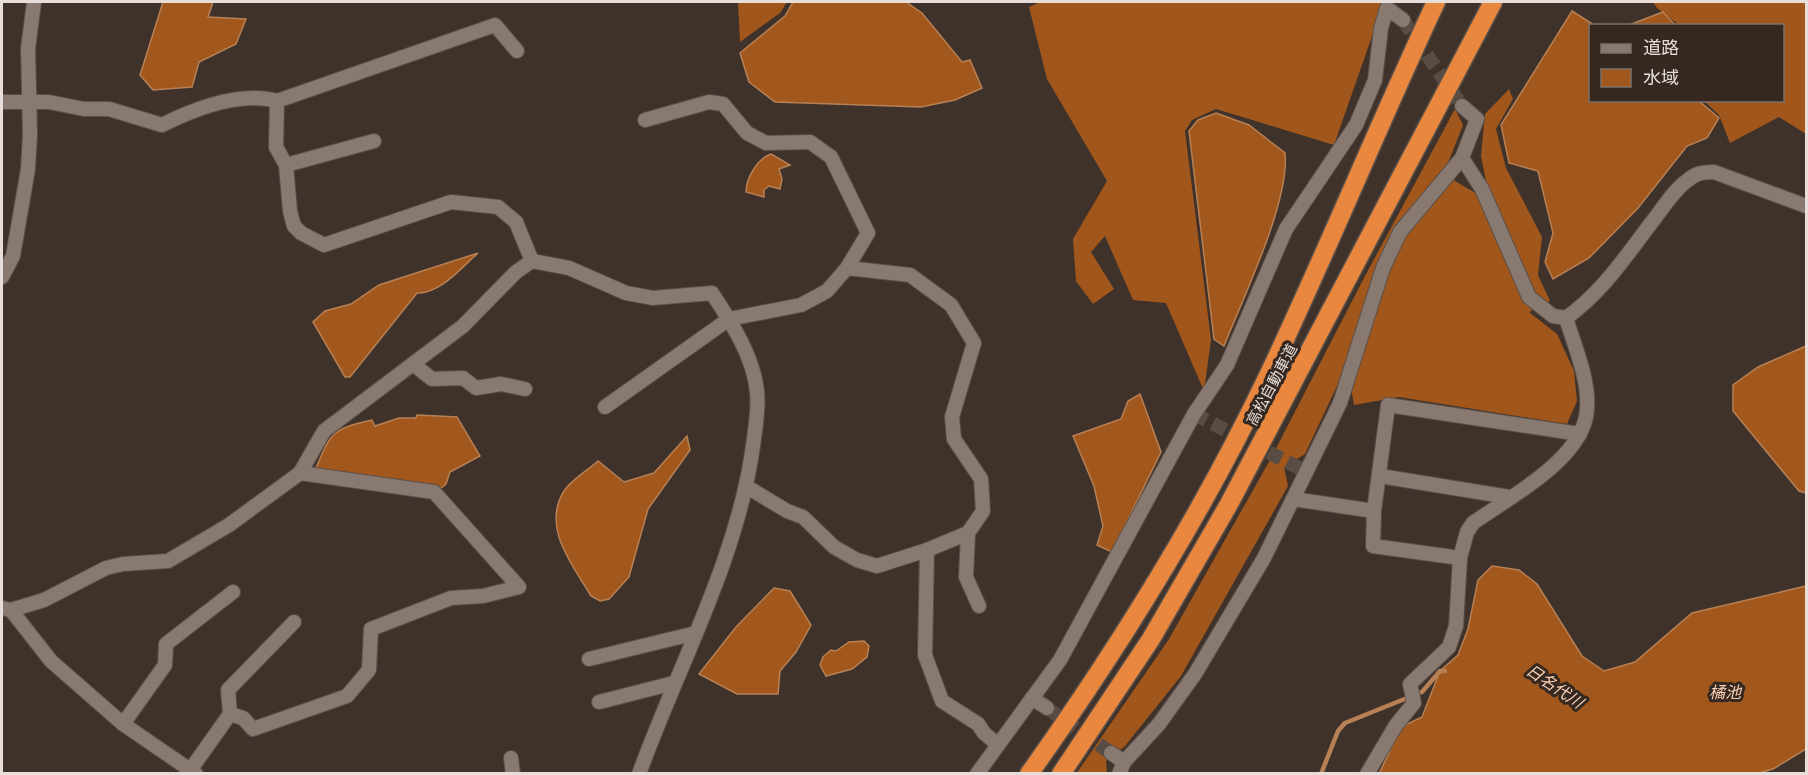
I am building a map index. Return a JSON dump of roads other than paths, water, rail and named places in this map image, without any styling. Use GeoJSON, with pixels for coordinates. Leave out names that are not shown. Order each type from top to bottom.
{"type":"FeatureCollection","features":[{"type":"Feature","properties":{"kind":"highway","name":"高松自動車道"},"geometry":{"type":"LineString","coordinates":[[1029,774],[1130,625],[1208,492],[1267,378],[1436,2]]}},
{"type":"Feature","properties":{"kind":"highway","name":"高松自動車道"},"geometry":{"type":"LineString","coordinates":[[1061,774],[1150,639],[1229,504],[1493,2]]}},
{"type":"Feature","properties":{"kind":"street"},"geometry":{"type":"LineString","coordinates":[[2,277],[13,256],[28,169],[28,50],[34,2]]}},
{"type":"Feature","properties":{"kind":"street"},"geometry":{"type":"LineString","coordinates":[[976,774],[1060,660],[1194,414],[1227,365],[1286,229],[1356,125],[1374,80],[1381,28],[1387,8],[1403,20]]}},
{"type":"Feature","properties":{"kind":"street"},"geometry":{"type":"LineString","coordinates":[[2,102],[49,102],[84,110],[109,109],[162,125],[186,113],[239,100],[267,98],[277,100],[495,25],[517,51]]}},
{"type":"Feature","properties":{"kind":"street"},"geometry":{"type":"LineString","coordinates":[[277,100],[276,147],[286,165],[290,211],[294,226],[317,242],[324,245],[451,202],[498,207],[516,222],[532,261]]}},
{"type":"Feature","properties":{"kind":"street"},"geometry":{"type":"LineString","coordinates":[[605,407],[729,319],[801,305],[827,291],[847,268],[868,233],[831,158],[810,142],[766,143],[747,133],[723,104],[709,102],[645,120]]}},
{"type":"Feature","properties":{"kind":"street"},"geometry":{"type":"LineString","coordinates":[[1111,753],[1122,768],[1159,724],[1195,674],[1235,610],[1340,403],[1383,268],[1400,232],[1462,158],[1477,119],[1462,106]]}},
{"type":"Feature","properties":{"kind":"street"},"geometry":{"type":"LineString","coordinates":[[286,165],[374,141]]}},
{"type":"Feature","properties":{"kind":"street"},"geometry":{"type":"LineString","coordinates":[[1462,158],[1482,189],[1529,297],[1553,316],[1566,318],[1581,307],[1605,283],[1669,200],[1687,180],[1701,172],[1714,172],[1806,206]]}},
{"type":"Feature","properties":{"kind":"street"},"geometry":{"type":"LineString","coordinates":[[294,622],[228,690],[230,714],[193,771],[123,724],[51,662],[6,609],[44,600],[106,568],[123,564],[168,561],[229,525],[300,473],[324,431],[463,326],[516,272],[532,261],[569,268],[626,293],[653,298],[712,293],[729,319],[750,362],[757,391],[747,487],[727,550],[696,633],[674,682],[639,774]]}},
{"type":"Feature","properties":{"kind":"street"},"geometry":{"type":"LineString","coordinates":[[847,268],[910,275],[951,305],[974,343],[952,417],[954,439],[981,479],[983,511],[968,533],[966,577],[979,606]]}},
{"type":"Feature","properties":{"kind":"street"},"geometry":{"type":"LineString","coordinates":[[1367,774],[1413,696],[1410,684],[1449,647],[1456,626],[1460,558],[1467,532],[1473,523],[1534,482],[1568,450],[1580,434],[1586,417],[1586,399],[1583,376],[1566,318]]}},
{"type":"Feature","properties":{"kind":"street"},"geometry":{"type":"LineString","coordinates":[[413,364],[432,379],[463,378],[476,388],[501,384],[525,389]]}},
{"type":"Feature","properties":{"kind":"street"},"geometry":{"type":"LineString","coordinates":[[1460,558],[1373,546],[1374,511],[1388,405],[1580,434]]}},
{"type":"Feature","properties":{"kind":"street"},"geometry":{"type":"LineString","coordinates":[[230,714],[243,718],[253,729],[346,696],[369,670],[371,629],[451,598],[483,596],[519,587],[434,492],[300,473]]}},
{"type":"Feature","properties":{"kind":"street"},"geometry":{"type":"LineString","coordinates":[[1380,476],[1509,497]]}},
{"type":"Feature","properties":{"kind":"street"},"geometry":{"type":"LineString","coordinates":[[747,487],[787,511],[803,517],[834,547],[857,560],[877,566],[927,550],[968,533]]}},
{"type":"Feature","properties":{"kind":"street"},"geometry":{"type":"LineString","coordinates":[[1293,499],[1374,511]]}},
{"type":"Feature","properties":{"kind":"street"},"geometry":{"type":"LineString","coordinates":[[927,550],[925,655],[942,701],[978,724],[984,733],[997,744]]}},
{"type":"Feature","properties":{"kind":"street"},"geometry":{"type":"LineString","coordinates":[[123,724],[165,665],[166,644],[233,592]]}},
{"type":"Feature","properties":{"kind":"street"},"geometry":{"type":"LineString","coordinates":[[589,659],[696,633]]}},
{"type":"Feature","properties":{"kind":"street"},"geometry":{"type":"LineString","coordinates":[[599,702],[674,682]]}},
{"type":"Feature","properties":{"kind":"street"},"geometry":{"type":"LineString","coordinates":[[1032,698],[1047,708]]}},
{"type":"Feature","properties":{"kind":"street"},"geometry":{"type":"LineString","coordinates":[[512,758],[513,774]]}},
{"type":"Feature","properties":{"kind":"water"},"geometry":{"type":"Polygon","coordinates":[[[163,2],[213,2],[208,17],[246,19],[236,44],[199,62],[192,87],[153,90],[140,75],[163,2]]]}},
{"type":"Feature","properties":{"kind":"water"},"geometry":{"type":"Polygon","coordinates":[[[793,2],[906,2],[922,13],[962,62],[970,60],[982,88],[955,100],[921,107],[775,102],[749,82],[740,53],[785,16],[793,2]]]}},
{"type":"Feature","properties":{"kind":"water"},"geometry":{"type":"Polygon","coordinates":[[[1572,11],[1592,24],[1589,24],[1589,102],[1700,102],[1719,118],[1707,138],[1687,146],[1638,208],[1589,258],[1553,279],[1545,262],[1553,233],[1538,171],[1509,163],[1501,125],[1572,11]]]}},
{"type":"Feature","properties":{"kind":"water"},"geometry":{"type":"Polygon","coordinates":[[[1663,12],[1674,24],[1632,24],[1663,12]]]}},
{"type":"Feature","properties":{"kind":"water"},"geometry":{"type":"Polygon","coordinates":[[[1216,113],[1249,125],[1285,153],[1285,173],[1273,223],[1224,346],[1214,339],[1189,131],[1198,120],[1216,113]]]}},
{"type":"Feature","properties":{"kind":"water"},"geometry":{"type":"Polygon","coordinates":[[[771,154],[790,165],[779,169],[782,179],[780,189],[769,186],[764,190],[764,197],[746,192],[754,169],[766,156],[771,154]]]}},
{"type":"Feature","properties":{"kind":"water"},"geometry":{"type":"Polygon","coordinates":[[[478,253],[442,284],[426,292],[417,293],[350,377],[345,377],[313,322],[325,311],[351,304],[379,285],[478,253]]]}},
{"type":"Feature","properties":{"kind":"water"},"geometry":{"type":"Polygon","coordinates":[[[1806,346],[1806,493],[1799,491],[1733,411],[1733,385],[1758,367],[1806,346]]]}},
{"type":"Feature","properties":{"kind":"water"},"geometry":{"type":"Polygon","coordinates":[[[1140,394],[1161,452],[1112,552],[1097,545],[1103,526],[1094,486],[1073,436],[1121,419],[1128,401],[1140,394]]]}},
{"type":"Feature","properties":{"kind":"water"},"geometry":{"type":"Polygon","coordinates":[[[417,415],[457,417],[480,456],[450,472],[446,484],[440,489],[334,474],[316,468],[330,439],[348,426],[372,420],[375,426],[399,418],[416,418],[417,415]]]}},
{"type":"Feature","properties":{"kind":"water"},"geometry":{"type":"Polygon","coordinates":[[[687,436],[690,450],[648,509],[629,577],[609,599],[600,601],[591,596],[568,559],[558,532],[556,519],[558,505],[564,491],[598,461],[624,482],[654,473],[687,436]]]}},
{"type":"Feature","properties":{"kind":"water","name":"橘池"},"geometry":{"type":"Polygon","coordinates":[[[1492,566],[1519,570],[1537,584],[1582,656],[1604,671],[1635,662],[1692,613],[1806,586],[1806,749],[1773,769],[1755,774],[1379,774],[1401,727],[1422,717],[1440,671],[1458,655],[1468,629],[1478,580],[1492,566]]]}},
{"type":"Feature","properties":{"kind":"water"},"geometry":{"type":"Polygon","coordinates":[[[774,588],[790,591],[811,625],[796,652],[780,671],[778,694],[737,694],[699,674],[736,627],[774,588]]]}},
{"type":"Feature","properties":{"kind":"water"},"geometry":{"type":"Polygon","coordinates":[[[864,641],[869,646],[867,657],[852,669],[826,676],[820,665],[823,657],[831,650],[836,651],[849,642],[864,641]]]}},
{"type":"Feature","properties":{"kind":"waterway","name":"日名代川"},"geometry":{"type":"LineString","coordinates":[[1321,774],[1338,731],[1345,723],[1422,692],[1440,671],[1445,671]]}},
{"type":"Feature","properties":{"kind":"tunnel"},"geometry":{"type":"LineString","coordinates":[[1403,20],[1462,106]]}},
{"type":"Feature","properties":{"kind":"tunnel"},"geometry":{"type":"LineString","coordinates":[[1194,414],[1307,472]]}},
{"type":"Feature","properties":{"kind":"tunnel"},"geometry":{"type":"LineString","coordinates":[[1047,708],[1111,753]]}}]}
